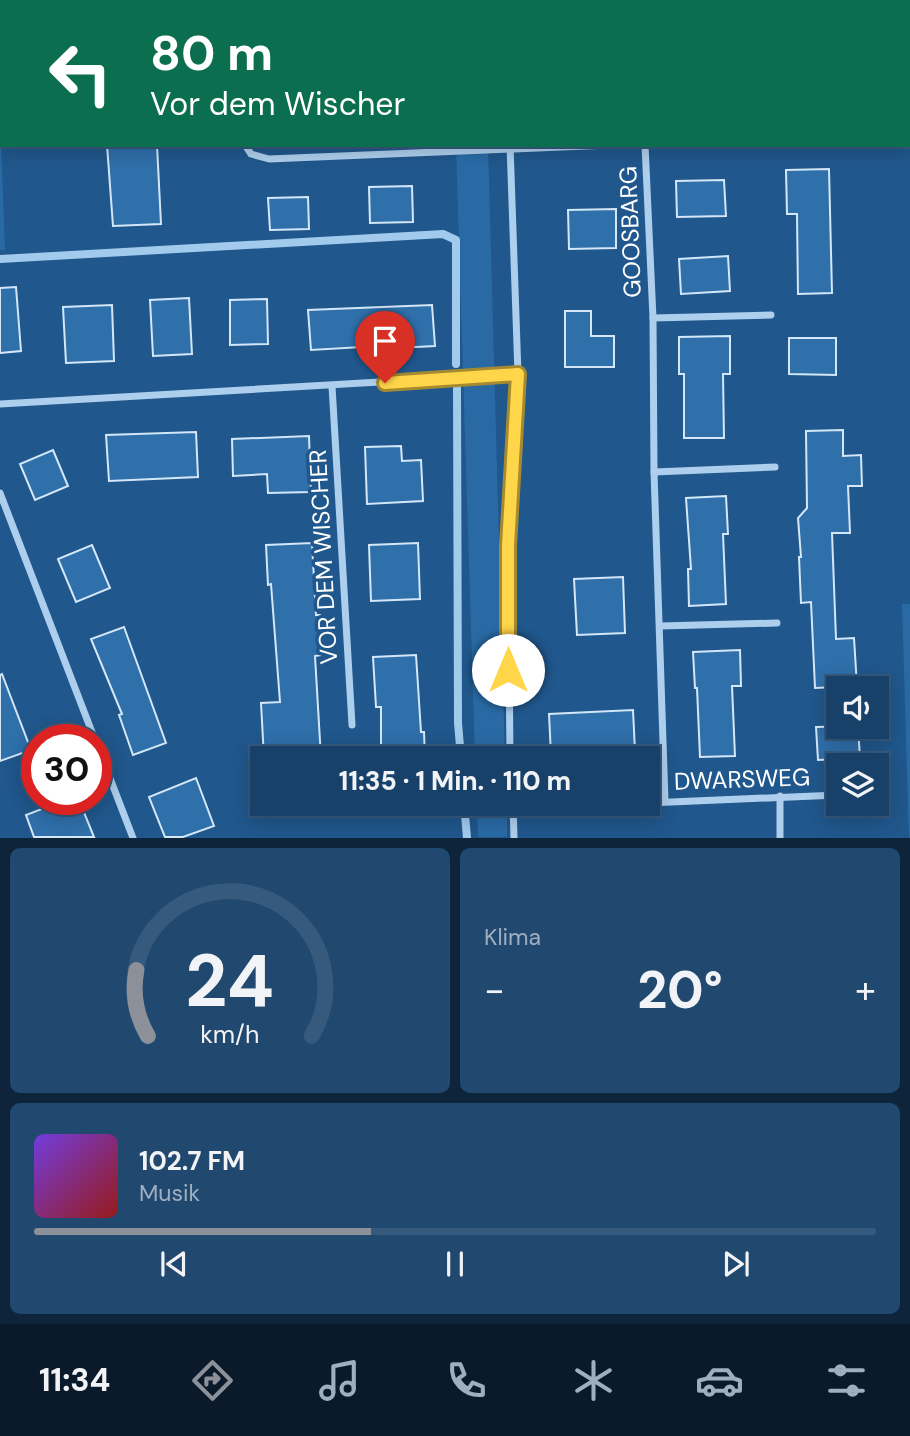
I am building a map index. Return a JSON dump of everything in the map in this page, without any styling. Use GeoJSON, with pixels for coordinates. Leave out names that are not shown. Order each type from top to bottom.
{"type":"FeatureCollection","features":[{"type":"Feature","properties":{"kind":"street"},"geometry":{"type":"LineString","coordinates":[[246,147],[251,154],[269,159],[510,147],[518,374],[508,546],[510,746]]}},
{"type":"Feature","properties":{"kind":"street","name":"GOOSBARG"},"geometry":{"type":"LineString","coordinates":[[645,147],[653,317],[654,472],[665,801]]}},
{"type":"Feature","properties":{"kind":"street","name":"GOOSBARG"},"geometry":{"type":"LineString","coordinates":[[653,317],[771,315]]}},
{"type":"Feature","properties":{"kind":"street"},"geometry":{"type":"LineString","coordinates":[[0,404],[518,374]]}},
{"type":"Feature","properties":{"kind":"street","name":"VOR DEM WISCHER"},"geometry":{"type":"LineString","coordinates":[[332,386],[352,725]]}},
{"type":"Feature","properties":{"kind":"street"},"geometry":{"type":"LineString","coordinates":[[654,472],[775,467]]}},
{"type":"Feature","properties":{"kind":"street"},"geometry":{"type":"LineString","coordinates":[[0,493],[89,724]]}},
{"type":"Feature","properties":{"kind":"street"},"geometry":{"type":"LineString","coordinates":[[660,626],[777,623]]}},
{"type":"Feature","properties":{"kind":"street"},"geometry":{"type":"LineString","coordinates":[[112,783],[133,838]]}},
{"type":"Feature","properties":{"kind":"street","name":"DWARSWEG"},"geometry":{"type":"LineString","coordinates":[[660,802],[826,795]]}},
{"type":"Feature","properties":{"kind":"street"},"geometry":{"type":"LineString","coordinates":[[780,796],[780,838]]}},
{"type":"Feature","properties":{"kind":"street"},"geometry":{"type":"LineString","coordinates":[[513,816],[514,838]]}},
{"type":"Feature","properties":{"kind":"shaded area"},"geometry":{"type":"Polygon","coordinates":[[[0,147],[1,147],[5,250],[0,250],[0,147]]]}},
{"type":"Feature","properties":{"kind":"shaded area"},"geometry":{"type":"Polygon","coordinates":[[[456,147],[488,147],[505,746],[475,746],[456,147]]]}},
{"type":"Feature","properties":{"kind":"shaded area"},"geometry":{"type":"Polygon","coordinates":[[[902,604],[910,604],[910,838],[909,837],[902,604]]]}},
{"type":"Feature","properties":{"kind":"shaded area"},"geometry":{"type":"Polygon","coordinates":[[[477,816],[507,816],[507,837],[478,837],[477,816]]]}},
{"type":"Feature","properties":{"kind":"building"},"geometry":{"type":"Polygon","coordinates":[[[107,147],[157,147],[161,224],[113,226],[107,147]]]}},
{"type":"Feature","properties":{"kind":"building"},"geometry":{"type":"Polygon","coordinates":[[[829,169],[832,293],[798,294],[797,214],[787,214],[786,170],[829,169]]]}},
{"type":"Feature","properties":{"kind":"building"},"geometry":{"type":"Polygon","coordinates":[[[724,180],[726,216],[677,217],[676,181],[724,180]]]}},
{"type":"Feature","properties":{"kind":"building"},"geometry":{"type":"Polygon","coordinates":[[[412,186],[413,222],[370,223],[369,187],[412,186]]]}},
{"type":"Feature","properties":{"kind":"building"},"geometry":{"type":"Polygon","coordinates":[[[308,197],[309,229],[270,230],[268,198],[308,197]]]}},
{"type":"Feature","properties":{"kind":"building"},"geometry":{"type":"Polygon","coordinates":[[[616,209],[616,248],[569,249],[568,210],[616,209]]]}},
{"type":"Feature","properties":{"kind":"building"},"geometry":{"type":"Polygon","coordinates":[[[728,256],[730,291],[681,294],[679,259],[728,256]]]}},
{"type":"Feature","properties":{"kind":"building"},"geometry":{"type":"Polygon","coordinates":[[[16,287],[21,351],[0,353],[0,288],[16,287]]]}},
{"type":"Feature","properties":{"kind":"building"},"geometry":{"type":"Polygon","coordinates":[[[189,298],[192,354],[153,356],[150,300],[189,298]]]}},
{"type":"Feature","properties":{"kind":"building"},"geometry":{"type":"Polygon","coordinates":[[[267,299],[268,344],[230,345],[230,300],[267,299]]]}},
{"type":"Feature","properties":{"kind":"building"},"geometry":{"type":"Polygon","coordinates":[[[112,305],[114,361],[66,363],[63,307],[112,305]]]}},
{"type":"Feature","properties":{"kind":"building"},"geometry":{"type":"Polygon","coordinates":[[[432,305],[435,346],[396,348],[396,345],[311,350],[308,310],[432,305]]]}},
{"type":"Feature","properties":{"kind":"building"},"geometry":{"type":"Polygon","coordinates":[[[565,311],[591,311],[591,336],[614,336],[614,367],[565,367],[565,311]]]}},
{"type":"Feature","properties":{"kind":"building"},"geometry":{"type":"Polygon","coordinates":[[[730,336],[730,374],[723,374],[724,438],[684,438],[684,374],[679,374],[679,337],[730,336]]]}},
{"type":"Feature","properties":{"kind":"building"},"geometry":{"type":"Polygon","coordinates":[[[789,338],[836,338],[836,375],[789,374],[789,338]]]}},
{"type":"Feature","properties":{"kind":"building"},"geometry":{"type":"Polygon","coordinates":[[[843,430],[843,456],[861,455],[862,486],[848,486],[850,533],[832,533],[836,639],[854,638],[856,676],[826,676],[826,687],[815,688],[811,602],[801,603],[798,518],[807,508],[806,431],[843,430]]]}},
{"type":"Feature","properties":{"kind":"building"},"geometry":{"type":"Polygon","coordinates":[[[196,432],[198,477],[109,481],[106,435],[196,432]]]}},
{"type":"Feature","properties":{"kind":"building"},"geometry":{"type":"Polygon","coordinates":[[[309,436],[311,492],[268,493],[267,474],[233,476],[232,439],[309,436]]]}},
{"type":"Feature","properties":{"kind":"building"},"geometry":{"type":"Polygon","coordinates":[[[401,446],[402,461],[421,460],[423,501],[367,504],[365,447],[401,446]]]}},
{"type":"Feature","properties":{"kind":"building"},"geometry":{"type":"Polygon","coordinates":[[[53,450],[68,486],[35,500],[20,464],[53,450]]]}},
{"type":"Feature","properties":{"kind":"building"},"geometry":{"type":"Polygon","coordinates":[[[726,496],[728,534],[723,534],[726,604],[689,606],[688,569],[691,569],[686,498],[726,496]]]}},
{"type":"Feature","properties":{"kind":"building"},"geometry":{"type":"Polygon","coordinates":[[[312,543],[316,615],[320,615],[322,655],[315,656],[320,746],[263,746],[261,703],[280,702],[266,545],[312,543]]]}},
{"type":"Feature","properties":{"kind":"building"},"geometry":{"type":"Polygon","coordinates":[[[418,543],[420,599],[371,601],[369,545],[418,543]]]}},
{"type":"Feature","properties":{"kind":"building"},"geometry":{"type":"Polygon","coordinates":[[[92,545],[110,588],[76,602],[58,559],[92,545]]]}},
{"type":"Feature","properties":{"kind":"building"},"geometry":{"type":"Polygon","coordinates":[[[623,577],[625,633],[577,635],[574,579],[623,577]]]}},
{"type":"Feature","properties":{"kind":"building"},"geometry":{"type":"Polygon","coordinates":[[[124,627],[166,743],[133,755],[119,715],[122,714],[91,639],[124,627]]]}},
{"type":"Feature","properties":{"kind":"building"},"geometry":{"type":"Polygon","coordinates":[[[740,650],[741,686],[732,686],[735,756],[700,757],[693,652],[740,650]]]}},
{"type":"Feature","properties":{"kind":"building"},"geometry":{"type":"Polygon","coordinates":[[[416,655],[421,732],[424,732],[425,746],[381,746],[381,707],[376,707],[373,657],[416,655]]]}},
{"type":"Feature","properties":{"kind":"building"},"geometry":{"type":"Polygon","coordinates":[[[2,674],[21,724],[21,754],[0,761],[2,674]]]}},
{"type":"Feature","properties":{"kind":"building"},"geometry":{"type":"Polygon","coordinates":[[[633,710],[635,746],[551,746],[549,714],[633,710]]]}},
{"type":"Feature","properties":{"kind":"building"},"geometry":{"type":"Polygon","coordinates":[[[816,727],[826,727],[826,739],[859,739],[860,753],[826,753],[826,760],[818,760],[816,727]]]}},
{"type":"Feature","properties":{"kind":"building"},"geometry":{"type":"Polygon","coordinates":[[[196,778],[214,826],[183,837],[165,837],[149,797],[196,778]]]}},
{"type":"Feature","properties":{"kind":"building"},"geometry":{"type":"Polygon","coordinates":[[[26,815],[85,815],[94,837],[34,837],[26,815]]]}},
{"type":"Feature","properties":{"kind":"waterway"},"geometry":{"type":"LineString","coordinates":[[0,259],[443,234],[456,240],[456,364]]}},
{"type":"Feature","properties":{"kind":"waterway"},"geometry":{"type":"LineString","coordinates":[[457,387],[460,746]]}},
{"type":"Feature","properties":{"kind":"waterway"},"geometry":{"type":"LineString","coordinates":[[465,816],[467,838]]}},
{"type":"Feature","properties":{"kind":"route"},"geometry":{"type":"LineString","coordinates":[[385,383],[518,374],[508,546],[508,670]]}}]}
